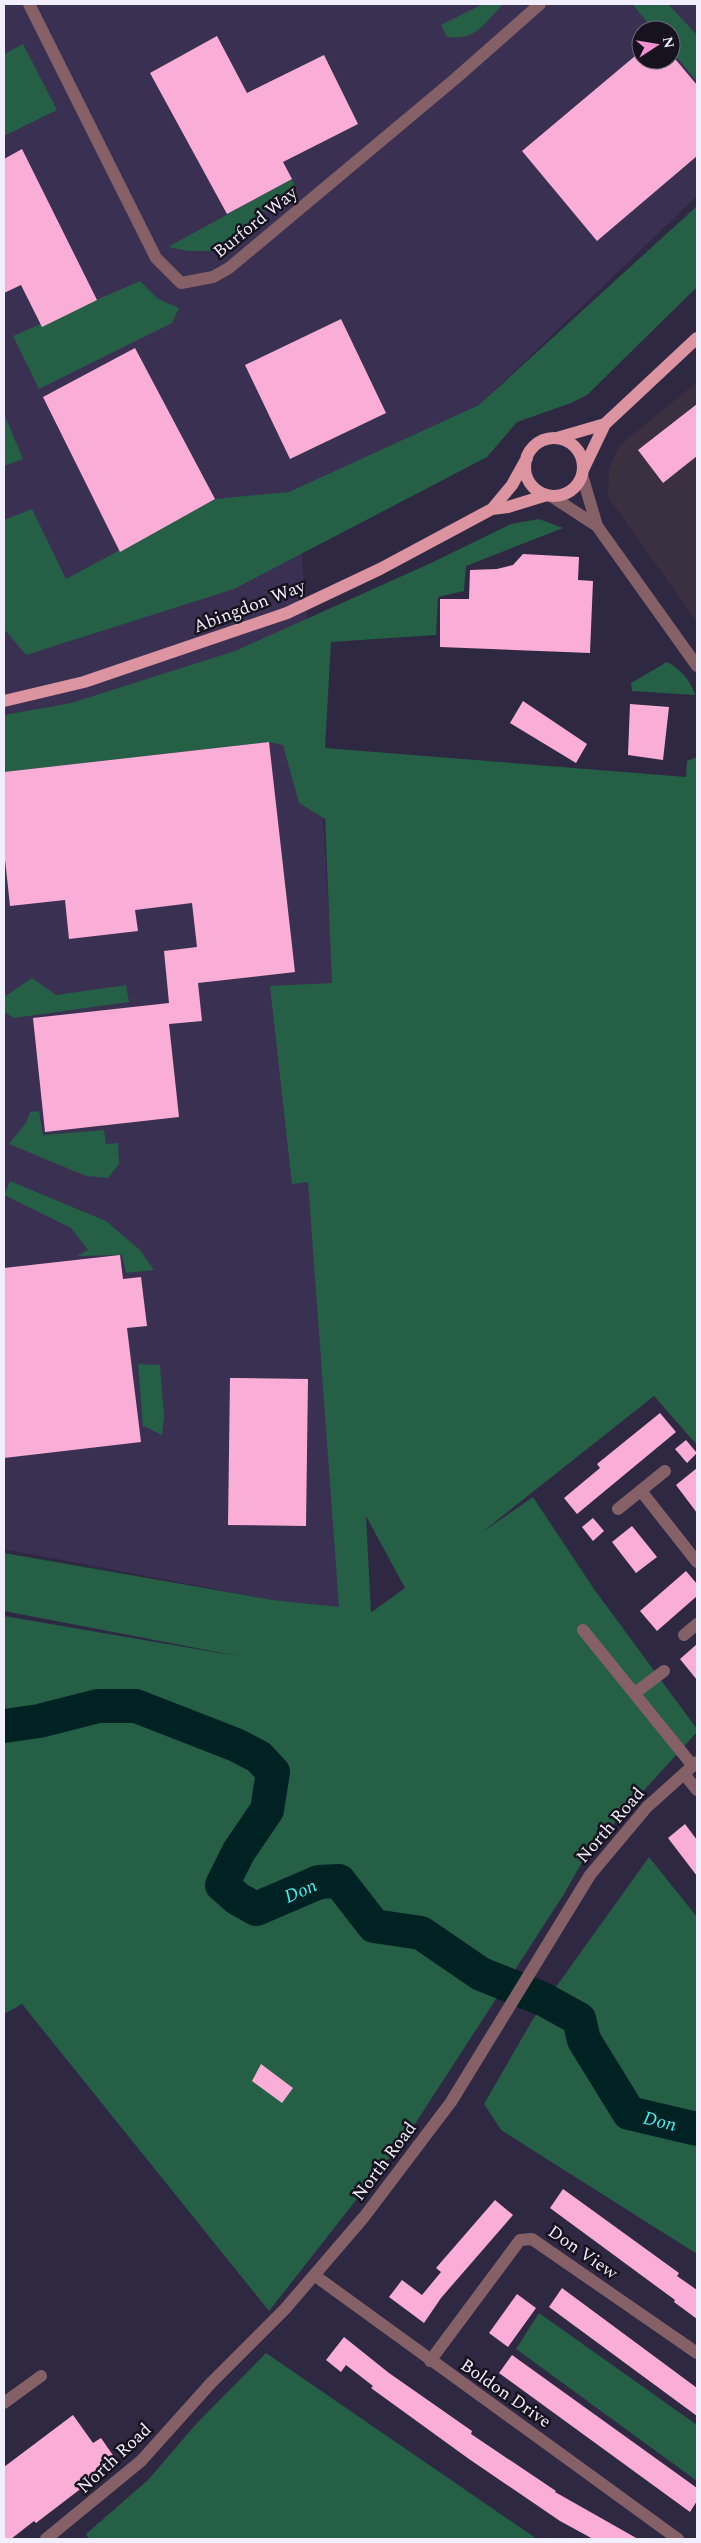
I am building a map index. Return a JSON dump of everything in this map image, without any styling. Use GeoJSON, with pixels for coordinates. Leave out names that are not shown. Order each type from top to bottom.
{"type":"FeatureCollection","features":[{"type":"Feature","properties":{"kind":"main road","name":"Abingdon Way"},"geometry":{"type":"LineString","coordinates":[[4,702],[84,682],[287,613],[380,569],[492,509],[549,495],[567,493],[574,488],[583,473],[604,424],[697,338]]}},
{"type":"Feature","properties":{"kind":"main road","name":"Abingdon Way"},"geometry":{"type":"LineString","coordinates":[[492,509],[515,480],[530,451],[542,440],[557,438],[604,424]]}},
{"type":"Feature","properties":{"kind":"main road"},"geometry":{"type":"LineString","coordinates":[[557,438],[574,445],[583,461],[583,473]]}},
{"type":"Feature","properties":{"kind":"main road"},"geometry":{"type":"LineString","coordinates":[[527,458],[527,476],[532,485],[549,495]]}},
{"type":"Feature","properties":{"kind":"street","name":"Burford Way"},"geometry":{"type":"LineString","coordinates":[[28,4],[156,258],[182,283],[213,277],[229,268],[455,79],[540,4]]}},
{"type":"Feature","properties":{"kind":"street"},"geometry":{"type":"LineString","coordinates":[[583,473],[597,526],[697,666]]}},
{"type":"Feature","properties":{"kind":"street"},"geometry":{"type":"LineString","coordinates":[[549,495],[597,526]]}},
{"type":"Feature","properties":{"kind":"street"},"geometry":{"type":"LineString","coordinates":[[618,1509],[666,1471]]}},
{"type":"Feature","properties":{"kind":"street"},"geometry":{"type":"LineString","coordinates":[[641,1491],[697,1562]]}},
{"type":"Feature","properties":{"kind":"street"},"geometry":{"type":"LineString","coordinates":[[684,1635],[697,1624]]}},
{"type":"Feature","properties":{"kind":"street"},"geometry":{"type":"LineString","coordinates":[[583,1630],[635,1693],[691,1767],[697,1790]]}},
{"type":"Feature","properties":{"kind":"street"},"geometry":{"type":"LineString","coordinates":[[635,1693],[664,1671]]}},
{"type":"Feature","properties":{"kind":"street","name":"North Road"},"geometry":{"type":"LineString","coordinates":[[46,2539],[141,2461],[211,2383],[285,2309],[376,2202],[450,2102],[590,1875],[647,1806],[691,1767]]}},
{"type":"Feature","properties":{"kind":"street","name":"Don View"},"geometry":{"type":"LineString","coordinates":[[430,2360],[520,2240],[532,2238],[697,2353]]}},
{"type":"Feature","properties":{"kind":"street","name":"Boldon Drive"},"geometry":{"type":"LineString","coordinates":[[314,2275],[678,2539]]}},
{"type":"Feature","properties":{"kind":"street"},"geometry":{"type":"LineString","coordinates":[[4,2402],[41,2376]]}},
{"type":"Feature","properties":{"kind":"shaded area"},"geometry":{"type":"Polygon","coordinates":[[[4,4],[697,4],[697,196],[479,405],[298,509],[322,803],[333,979],[339,1608],[273,1600],[4,1549],[4,4]]]}},
{"type":"Feature","properties":{"kind":"shaded area"},"geometry":{"type":"Polygon","coordinates":[[[697,382],[697,622],[608,497],[609,468],[620,445],[697,382]]]}},
{"type":"Feature","properties":{"kind":"green space"},"geometry":{"type":"Polygon","coordinates":[[[483,4],[503,4],[485,24],[473,33],[457,38],[447,37],[441,25],[483,4]]]}},
{"type":"Feature","properties":{"kind":"green space"},"geometry":{"type":"Polygon","coordinates":[[[632,4],[668,4],[697,35],[697,82],[681,62],[681,20],[646,20],[632,4]]]}},
{"type":"Feature","properties":{"kind":"green space"},"geometry":{"type":"Polygon","coordinates":[[[23,44],[57,110],[4,136],[4,54],[23,44]]]}},
{"type":"Feature","properties":{"kind":"green space"},"geometry":{"type":"Polygon","coordinates":[[[292,179],[295,187],[213,251],[188,251],[168,247],[292,179]]]}},
{"type":"Feature","properties":{"kind":"green space"},"geometry":{"type":"Polygon","coordinates":[[[697,206],[697,287],[587,395],[571,403],[517,422],[487,457],[234,589],[26,655],[4,629],[4,520],[32,509],[66,579],[215,499],[289,492],[479,405],[697,206]]]}},
{"type":"Feature","properties":{"kind":"green space"},"geometry":{"type":"Polygon","coordinates":[[[140,281],[158,299],[179,308],[172,323],[39,389],[13,336],[140,281]]]}},
{"type":"Feature","properties":{"kind":"green space"},"geometry":{"type":"Polygon","coordinates":[[[4,414],[23,459],[4,466],[4,414]]]}},
{"type":"Feature","properties":{"kind":"green space"},"geometry":{"type":"Polygon","coordinates":[[[539,519],[563,528],[466,566],[464,591],[438,597],[436,635],[331,642],[325,748],[686,777],[687,761],[697,757],[697,1445],[654,1396],[481,1533],[533,1497],[594,1589],[697,1729],[697,1732],[588,1852],[564,1894],[411,2130],[269,2311],[22,2004],[4,2014],[4,1616],[243,1657],[4,1611],[4,1553],[273,1600],[339,1607],[308,1182],[292,1184],[270,986],[332,983],[325,819],[299,803],[283,745],[269,742],[4,772],[4,715],[71,703],[235,651],[431,563],[511,524],[539,519]],[[366,1516],[371,1612],[405,1588],[366,1516]]]}},
{"type":"Feature","properties":{"kind":"green space"},"geometry":{"type":"Polygon","coordinates":[[[667,662],[677,668],[684,676],[695,695],[632,691],[631,683],[667,662]]]}},
{"type":"Feature","properties":{"kind":"green space"},"geometry":{"type":"Polygon","coordinates":[[[32,978],[56,995],[126,985],[129,1002],[14,1018],[4,1012],[4,997],[32,978]]]}},
{"type":"Feature","properties":{"kind":"green space"},"geometry":{"type":"Polygon","coordinates":[[[39,1111],[43,1135],[104,1130],[106,1144],[118,1143],[119,1164],[108,1178],[86,1176],[9,1144],[26,1123],[30,1112],[39,1111]]]}},
{"type":"Feature","properties":{"kind":"green space"},"geometry":{"type":"Polygon","coordinates":[[[10,1181],[106,1221],[140,1250],[154,1270],[126,1273],[122,1255],[77,1256],[88,1250],[71,1228],[4,1195],[10,1181]]]}},
{"type":"Feature","properties":{"kind":"green space"},"geometry":{"type":"Polygon","coordinates":[[[138,1364],[160,1365],[164,1416],[162,1435],[143,1426],[138,1364]]]}},
{"type":"Feature","properties":{"kind":"green space"},"geometry":{"type":"Polygon","coordinates":[[[649,1857],[697,1917],[697,2254],[501,2130],[484,2104],[533,2019],[649,1857]]]}},
{"type":"Feature","properties":{"kind":"green space"},"geometry":{"type":"Polygon","coordinates":[[[539,2313],[697,2425],[697,2481],[516,2349],[539,2313]]]}},
{"type":"Feature","properties":{"kind":"green space"},"geometry":{"type":"Polygon","coordinates":[[[266,2353],[537,2539],[89,2539],[86,2534],[148,2480],[197,2423],[266,2353]]]}},
{"type":"Feature","properties":{"kind":"building"},"geometry":{"type":"Polygon","coordinates":[[[217,36],[247,93],[324,55],[358,124],[283,162],[292,179],[227,214],[150,73],[217,36]]]}},
{"type":"Feature","properties":{"kind":"building"},"geometry":{"type":"Polygon","coordinates":[[[631,59],[631,70],[681,70],[681,66],[697,85],[697,156],[597,241],[522,151],[631,59]]]}},
{"type":"Feature","properties":{"kind":"building"},"geometry":{"type":"Polygon","coordinates":[[[22,149],[97,300],[42,327],[21,285],[4,293],[4,159],[22,149]]]}},
{"type":"Feature","properties":{"kind":"building"},"geometry":{"type":"Polygon","coordinates":[[[341,319],[386,413],[290,459],[245,365],[341,319]]]}},
{"type":"Feature","properties":{"kind":"building"},"geometry":{"type":"Polygon","coordinates":[[[135,348],[215,499],[120,552],[43,397],[135,348]]]}},
{"type":"Feature","properties":{"kind":"building"},"geometry":{"type":"Polygon","coordinates":[[[697,404],[697,456],[663,483],[638,450],[697,404]]]}},
{"type":"Feature","properties":{"kind":"building"},"geometry":{"type":"Polygon","coordinates":[[[523,554],[579,557],[578,580],[593,581],[590,653],[440,647],[440,599],[469,599],[470,570],[497,569],[513,565],[523,554]]]}},
{"type":"Feature","properties":{"kind":"building"},"geometry":{"type":"Polygon","coordinates":[[[523,701],[587,744],[576,763],[510,723],[523,701]]]}},
{"type":"Feature","properties":{"kind":"building"},"geometry":{"type":"Polygon","coordinates":[[[630,704],[669,707],[663,760],[628,755],[630,704]]]}},
{"type":"Feature","properties":{"kind":"building"},"geometry":{"type":"Polygon","coordinates":[[[269,742],[295,972],[198,983],[202,1021],[169,1024],[179,1117],[45,1132],[33,1018],[169,1003],[164,951],[197,947],[192,903],[135,910],[138,931],[69,939],[65,900],[10,906],[4,850],[4,772],[269,742]]]}},
{"type":"Feature","properties":{"kind":"building"},"geometry":{"type":"Polygon","coordinates":[[[120,1255],[123,1279],[141,1277],[147,1326],[127,1328],[141,1442],[4,1458],[4,1268],[120,1255]]]}},
{"type":"Feature","properties":{"kind":"building"},"geometry":{"type":"Polygon","coordinates":[[[230,1378],[308,1379],[306,1526],[228,1525],[230,1378]]]}},
{"type":"Feature","properties":{"kind":"building"},"geometry":{"type":"Polygon","coordinates":[[[660,1413],[676,1432],[577,1514],[564,1498],[600,1468],[597,1464],[660,1413]]]}},
{"type":"Feature","properties":{"kind":"building"},"geometry":{"type":"Polygon","coordinates":[[[686,1440],[697,1453],[687,1463],[675,1449],[686,1440]]]}},
{"type":"Feature","properties":{"kind":"building"},"geometry":{"type":"Polygon","coordinates":[[[697,1468],[697,1513],[676,1485],[697,1468]]]}},
{"type":"Feature","properties":{"kind":"building"},"geometry":{"type":"Polygon","coordinates":[[[593,1518],[604,1531],[593,1541],[582,1527],[593,1518]]]}},
{"type":"Feature","properties":{"kind":"building"},"geometry":{"type":"Polygon","coordinates":[[[632,1526],[657,1557],[636,1573],[612,1542],[632,1526]]]}},
{"type":"Feature","properties":{"kind":"building"},"geometry":{"type":"Polygon","coordinates":[[[686,1571],[697,1584],[697,1596],[657,1631],[640,1611],[686,1571]]]}},
{"type":"Feature","properties":{"kind":"building"},"geometry":{"type":"Polygon","coordinates":[[[697,1644],[697,1680],[680,1659],[697,1644]]]}},
{"type":"Feature","properties":{"kind":"building"},"geometry":{"type":"Polygon","coordinates":[[[685,1824],[697,1840],[697,1876],[668,1838],[685,1824]]]}},
{"type":"Feature","properties":{"kind":"building"},"geometry":{"type":"Polygon","coordinates":[[[261,2064],[293,2088],[282,2103],[252,2081],[261,2064]]]}},
{"type":"Feature","properties":{"kind":"building"},"geometry":{"type":"Polygon","coordinates":[[[563,2189],[679,2273],[677,2276],[697,2290],[697,2319],[674,2302],[675,2300],[550,2208],[563,2189]]]}},
{"type":"Feature","properties":{"kind":"building"},"geometry":{"type":"Polygon","coordinates":[[[495,2200],[513,2215],[441,2298],[424,2323],[389,2297],[402,2280],[422,2295],[441,2272],[436,2268],[495,2200]]]}},
{"type":"Feature","properties":{"kind":"building"},"geometry":{"type":"Polygon","coordinates":[[[562,2288],[697,2388],[697,2416],[549,2307],[562,2288]]]}},
{"type":"Feature","properties":{"kind":"building"},"geometry":{"type":"Polygon","coordinates":[[[517,2294],[536,2308],[508,2347],[489,2333],[517,2294]]]}},
{"type":"Feature","properties":{"kind":"building"},"geometry":{"type":"Polygon","coordinates":[[[344,2337],[389,2373],[472,2431],[471,2434],[555,2492],[638,2539],[593,2539],[560,2521],[469,2459],[371,2388],[373,2386],[346,2365],[341,2372],[326,2360],[344,2337]]]}},
{"type":"Feature","properties":{"kind":"building"},"geometry":{"type":"Polygon","coordinates":[[[512,2355],[697,2488],[697,2501],[690,2512],[499,2373],[512,2355]]]}},
{"type":"Feature","properties":{"kind":"building"},"geometry":{"type":"Polygon","coordinates":[[[73,2415],[93,2443],[101,2438],[117,2461],[36,2523],[34,2521],[11,2539],[4,2539],[4,2467],[73,2415]]]}},
{"type":"Feature","properties":{"kind":"waterway","name":"Don"},"geometry":{"type":"LineString","coordinates":[[4,1726],[39,1721],[98,1706],[136,1706],[236,1745],[259,1757],[273,1772],[267,1810],[239,1851],[222,1885],[238,1899],[256,1909],[319,1882],[339,1881],[374,1926],[421,1933],[481,1974],[543,1999],[579,2019],[584,2040],[629,2113],[697,2129]]}}]}
